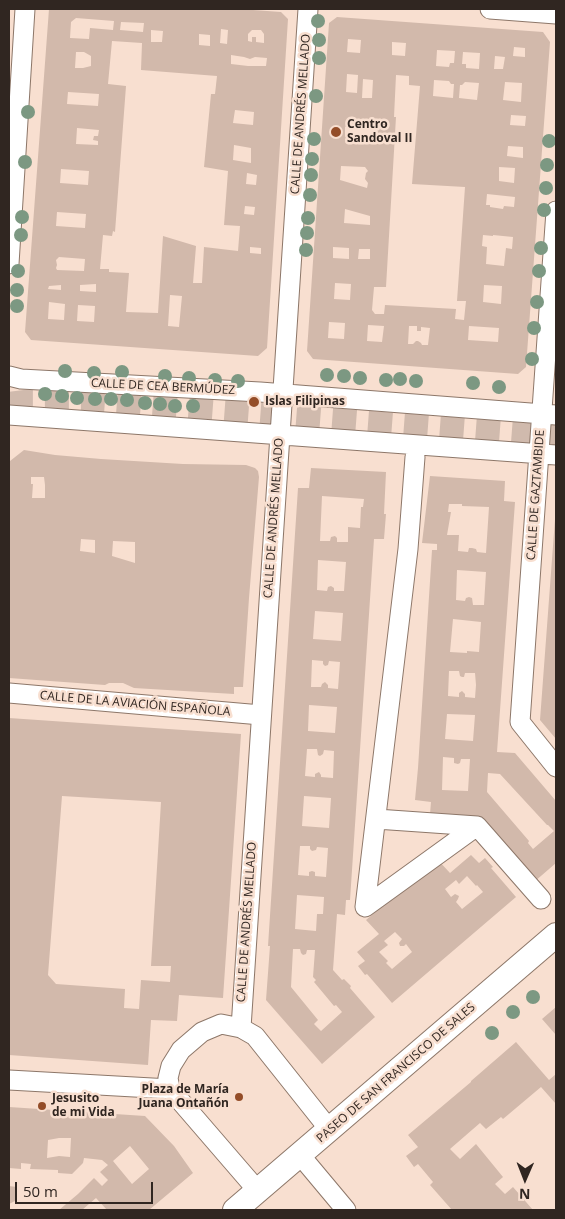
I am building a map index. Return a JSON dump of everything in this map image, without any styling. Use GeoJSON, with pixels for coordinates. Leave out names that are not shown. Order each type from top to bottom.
{"type":"FeatureCollection","features":[{"type":"Feature","properties":{"kind":"main road","name":"PASEO DE SAN FRANCISCO DE SALES"},"geometry":{"type":"LineString","coordinates":[[235,1210],[556,935]]}},
{"type":"Feature","properties":{"kind":"street"},"geometry":{"type":"LineString","coordinates":[[9,264],[25,9]]}},
{"type":"Feature","properties":{"kind":"street","name":"CALLE DE ANDRÉS MELLADO"},"geometry":{"type":"LineString","coordinates":[[241,1028],[308,9]]}},
{"type":"Feature","properties":{"kind":"street"},"geometry":{"type":"LineString","coordinates":[[490,9],[556,14]]}},
{"type":"Feature","properties":{"kind":"street","name":"CALLE DE GAZTAMBIDE"},"geometry":{"type":"LineString","coordinates":[[556,211],[548,454],[520,722],[556,767]]}},
{"type":"Feature","properties":{"kind":"street","name":"CALLE DE CEA BERMÚDEZ"},"geometry":{"type":"LineString","coordinates":[[9,376],[21,379],[283,394],[549,414]]}},
{"type":"Feature","properties":{"kind":"street"},"geometry":{"type":"LineString","coordinates":[[9,415],[548,454]]}},
{"type":"Feature","properties":{"kind":"street"},"geometry":{"type":"LineString","coordinates":[[415,457],[408,549],[365,908],[477,826]]}},
{"type":"Feature","properties":{"kind":"street","name":"CALLE DE LA AVIACIÓN ESPAÑOLA"},"geometry":{"type":"LineString","coordinates":[[9,694],[261,715]]}},
{"type":"Feature","properties":{"kind":"street"},"geometry":{"type":"LineString","coordinates":[[376,819],[477,826],[541,899]]}},
{"type":"Feature","properties":{"kind":"street"},"geometry":{"type":"LineString","coordinates":[[258,1191],[170,1090],[168,1078],[171,1066],[181,1050],[202,1032],[221,1024],[241,1028],[255,1036],[329,1129]]}},
{"type":"Feature","properties":{"kind":"street"},"geometry":{"type":"LineString","coordinates":[[9,1080],[170,1090]]}},
{"type":"Feature","properties":{"kind":"street"},"geometry":{"type":"LineString","coordinates":[[300,1154],[346,1210]]}},
{"type":"Feature","properties":{"kind":"building"},"geometry":{"type":"Polygon","coordinates":[[[49,9],[239,9],[281,12],[288,19],[267,348],[258,356],[31,340],[25,332],[49,9]],[[76,18],[71,22],[70,38],[89,39],[90,28],[113,30],[114,21],[76,18]],[[121,22],[120,30],[143,32],[144,23],[121,22]],[[221,29],[220,43],[227,44],[228,30],[221,29]],[[151,30],[151,42],[162,42],[163,31],[151,30]],[[252,30],[248,34],[248,41],[252,42],[252,37],[256,37],[256,42],[264,43],[264,34],[261,30],[252,30]],[[199,34],[199,45],[210,46],[210,35],[199,34]],[[112,41],[108,84],[126,86],[115,232],[113,231],[112,236],[103,235],[100,269],[109,269],[109,272],[129,273],[126,312],[158,313],[163,236],[196,246],[193,283],[202,283],[204,247],[238,251],[240,226],[224,225],[228,171],[204,167],[211,94],[215,94],[217,76],[141,70],[142,43],[112,41]],[[76,52],[75,68],[91,66],[91,56],[84,52],[76,52]],[[231,55],[231,64],[266,66],[267,58],[255,57],[250,59],[231,55]],[[68,92],[67,104],[98,106],[99,94],[68,92]],[[235,110],[233,123],[253,125],[254,112],[235,110]],[[77,128],[76,144],[98,145],[98,141],[93,140],[94,136],[98,136],[99,130],[77,128]],[[234,145],[233,160],[251,163],[251,148],[234,145]],[[61,169],[60,183],[88,185],[89,171],[61,169]],[[247,173],[246,184],[256,185],[257,175],[247,173]],[[245,206],[244,214],[254,215],[255,207],[245,206]],[[57,212],[56,226],[85,228],[86,214],[57,212]],[[250,247],[250,253],[261,254],[261,248],[250,247]],[[59,257],[56,260],[57,270],[84,271],[85,259],[59,257]],[[96,284],[80,285],[80,291],[96,292],[96,284]],[[61,285],[49,286],[48,289],[61,290],[61,285]],[[170,295],[168,326],[179,327],[182,296],[170,295]],[[49,302],[48,319],[64,320],[65,304],[49,302]],[[78,305],[77,321],[94,322],[95,306],[78,305]]]}},
{"type":"Feature","properties":{"kind":"building"},"geometry":{"type":"Polygon","coordinates":[[[337,17],[543,32],[550,42],[526,367],[518,374],[313,359],[307,351],[329,23],[337,17]],[[348,39],[347,52],[360,53],[361,40],[348,39]],[[392,42],[392,55],[405,56],[406,43],[392,42]],[[514,47],[513,56],[525,57],[525,48],[514,47]],[[437,50],[436,66],[449,67],[450,63],[454,63],[455,51],[437,50]],[[463,52],[462,64],[466,64],[466,68],[479,69],[480,53],[463,52]],[[495,56],[494,69],[503,69],[505,57],[495,56]],[[347,74],[346,92],[357,93],[358,75],[347,74]],[[396,75],[394,117],[396,117],[386,287],[374,287],[372,310],[375,314],[384,314],[385,305],[456,309],[455,319],[464,320],[466,301],[457,301],[465,187],[412,184],[420,86],[409,85],[409,76],[396,75]],[[363,79],[362,98],[372,98],[373,80],[363,79]],[[434,80],[433,96],[453,98],[454,84],[451,84],[449,81],[434,80]],[[465,82],[460,85],[459,98],[477,100],[479,83],[465,82]],[[505,82],[503,100],[521,102],[522,83],[505,82]],[[511,115],[510,125],[525,126],[526,116],[511,115]],[[349,125],[345,127],[345,136],[349,139],[372,140],[372,127],[349,125]],[[508,146],[507,156],[523,158],[523,147],[508,146]],[[341,166],[340,180],[367,188],[368,183],[365,179],[368,171],[365,167],[341,166]],[[499,167],[499,181],[514,183],[515,168],[499,167]],[[487,194],[486,205],[503,209],[504,206],[514,207],[515,197],[487,194]],[[345,209],[344,223],[370,225],[370,216],[345,209]],[[483,235],[482,246],[487,247],[486,264],[504,266],[506,248],[512,249],[513,237],[483,235]],[[333,247],[333,258],[349,259],[349,248],[333,247]],[[359,249],[358,259],[370,259],[370,249],[359,249]],[[335,283],[334,299],[350,300],[351,284],[335,283]],[[484,285],[483,302],[501,304],[502,286],[484,285]],[[329,322],[328,338],[344,339],[345,323],[329,322]],[[368,325],[367,341],[382,342],[384,326],[368,325]],[[409,326],[408,344],[418,341],[422,345],[428,345],[430,328],[421,327],[421,331],[417,331],[417,326],[409,326]],[[469,326],[468,340],[498,342],[499,328],[469,326]]]}},
{"type":"Feature","properties":{"kind":"building"},"geometry":{"type":"Polygon","coordinates":[[[24,450],[101,459],[183,464],[246,465],[255,468],[258,471],[259,477],[243,687],[234,687],[234,694],[134,688],[123,683],[109,683],[105,685],[9,678],[10,461],[24,450]],[[31,477],[31,484],[33,484],[32,498],[45,498],[44,477],[31,477]],[[81,539],[80,551],[95,553],[95,540],[81,539]],[[113,541],[112,556],[135,563],[135,542],[113,541]]]}},
{"type":"Feature","properties":{"kind":"building"},"geometry":{"type":"Polygon","coordinates":[[[311,468],[386,472],[384,539],[374,539],[350,900],[346,900],[345,915],[337,914],[333,970],[351,986],[350,988],[375,1017],[322,1064],[266,1000],[298,488],[309,488],[311,468]],[[322,496],[320,541],[330,541],[331,537],[335,536],[337,542],[348,542],[348,527],[360,528],[361,507],[363,507],[364,499],[322,496]],[[318,560],[317,590],[327,591],[328,587],[331,586],[334,588],[334,591],[344,591],[346,562],[318,560]],[[315,611],[313,639],[341,641],[343,613],[315,611]],[[312,660],[311,687],[321,687],[325,682],[328,688],[338,689],[340,662],[329,661],[328,665],[325,666],[323,661],[312,660]],[[309,705],[308,731],[335,733],[337,707],[309,705]],[[307,749],[305,776],[315,777],[315,774],[319,772],[321,777],[333,778],[334,751],[324,750],[320,756],[317,749],[307,749]],[[304,796],[302,826],[329,828],[331,798],[304,796]],[[300,846],[298,875],[309,876],[309,872],[312,871],[315,872],[315,876],[326,877],[328,848],[317,847],[316,850],[312,851],[310,846],[300,846]],[[297,895],[295,929],[316,931],[317,914],[323,914],[324,897],[297,895]],[[293,949],[291,987],[318,1020],[314,1024],[321,1031],[342,1012],[336,1005],[334,1006],[314,982],[316,980],[313,977],[315,950],[307,950],[306,954],[303,955],[300,949],[293,949]]]}},
{"type":"Feature","properties":{"kind":"building"},"geometry":{"type":"Polygon","coordinates":[[[430,476],[505,481],[504,501],[515,502],[497,752],[515,753],[556,801],[556,863],[534,882],[514,857],[430,814],[431,802],[415,800],[432,550],[437,550],[437,544],[422,543],[430,476]],[[449,504],[448,512],[451,512],[447,535],[459,535],[458,551],[468,552],[469,548],[472,548],[476,549],[477,552],[486,553],[489,507],[449,504]],[[457,570],[456,600],[465,601],[469,597],[472,598],[473,605],[484,605],[486,572],[457,570]],[[453,619],[450,652],[467,653],[467,651],[479,652],[481,622],[453,619]],[[449,671],[448,696],[459,697],[459,693],[462,691],[465,697],[475,698],[475,673],[465,673],[464,677],[462,677],[459,671],[449,671]],[[447,714],[445,739],[473,741],[475,715],[447,714]],[[443,757],[442,790],[468,791],[470,759],[461,759],[458,764],[454,763],[454,758],[443,757]],[[488,773],[487,792],[529,841],[528,843],[533,849],[554,831],[500,774],[488,773]]]}},
{"type":"Feature","properties":{"kind":"building"},"geometry":{"type":"Polygon","coordinates":[[[556,519],[556,739],[540,720],[556,519]]]}},
{"type":"Feature","properties":{"kind":"building"},"geometry":{"type":"Polygon","coordinates":[[[9,718],[241,734],[223,998],[179,995],[177,1021],[151,1020],[148,1065],[9,1055],[9,718]],[[62,796],[48,975],[56,984],[125,989],[124,1008],[139,1009],[141,980],[170,982],[171,966],[151,966],[161,802],[62,796]]]}},
{"type":"Feature","properties":{"kind":"building"},"geometry":{"type":"Polygon","coordinates":[[[471,855],[479,863],[485,858],[493,867],[491,868],[516,897],[392,1003],[358,966],[365,961],[357,952],[379,934],[366,920],[437,859],[450,873],[471,855]],[[467,876],[459,884],[456,880],[445,889],[451,897],[455,894],[459,896],[456,902],[462,909],[483,892],[467,876]],[[395,932],[384,941],[388,945],[379,952],[388,961],[386,963],[392,969],[412,952],[406,944],[400,946],[399,943],[402,939],[395,932]]]}},
{"type":"Feature","properties":{"kind":"building"},"geometry":{"type":"Polygon","coordinates":[[[556,1007],[556,1035],[542,1019],[556,1007]]]}},
{"type":"Feature","properties":{"kind":"building"},"geometry":{"type":"Polygon","coordinates":[[[516,1042],[549,1080],[556,1074],[556,1104],[541,1087],[503,1119],[501,1117],[486,1129],[480,1123],[450,1149],[460,1159],[476,1144],[503,1177],[495,1184],[505,1194],[513,1187],[533,1210],[452,1210],[430,1185],[433,1182],[418,1164],[414,1167],[406,1156],[418,1147],[408,1135],[516,1042]]]}},
{"type":"Feature","properties":{"kind":"building"},"geometry":{"type":"Polygon","coordinates":[[[9,1107],[145,1116],[174,1146],[193,1173],[149,1210],[107,1210],[96,1198],[82,1210],[59,1210],[94,1178],[102,1186],[108,1180],[100,1172],[108,1165],[102,1160],[84,1158],[83,1163],[72,1174],[58,1173],[58,1170],[30,1169],[31,1164],[21,1163],[21,1169],[9,1168],[9,1107]],[[71,1138],[48,1140],[47,1158],[70,1157],[71,1138]],[[130,1146],[113,1161],[132,1184],[149,1169],[130,1146]]]}},
{"type":"Feature","properties":{"kind":"building"},"geometry":{"type":"Polygon","coordinates":[[[9,1186],[17,1187],[17,1200],[9,1204],[9,1186]]]}},
{"type":"Feature","properties":{"kind":"tunnel"},"geometry":{"type":"LineString","coordinates":[[9,404],[25,402],[93,402],[556,437]]}},
{"type":"Feature","properties":{"kind":"place","name":"Centro Sandoval II"},"geometry":{"type":"Point","coordinates":[336,132]}},
{"type":"Feature","properties":{"kind":"place","name":"Islas Filipinas"},"geometry":{"type":"Point","coordinates":[254,402]}},
{"type":"Feature","properties":{"kind":"place","name":"Plaza de María Juana Ontañón"},"geometry":{"type":"Point","coordinates":[239,1097]}},
{"type":"Feature","properties":{"kind":"place","name":"Jesusito de mi Vida"},"geometry":{"type":"Point","coordinates":[42,1106]}}]}
